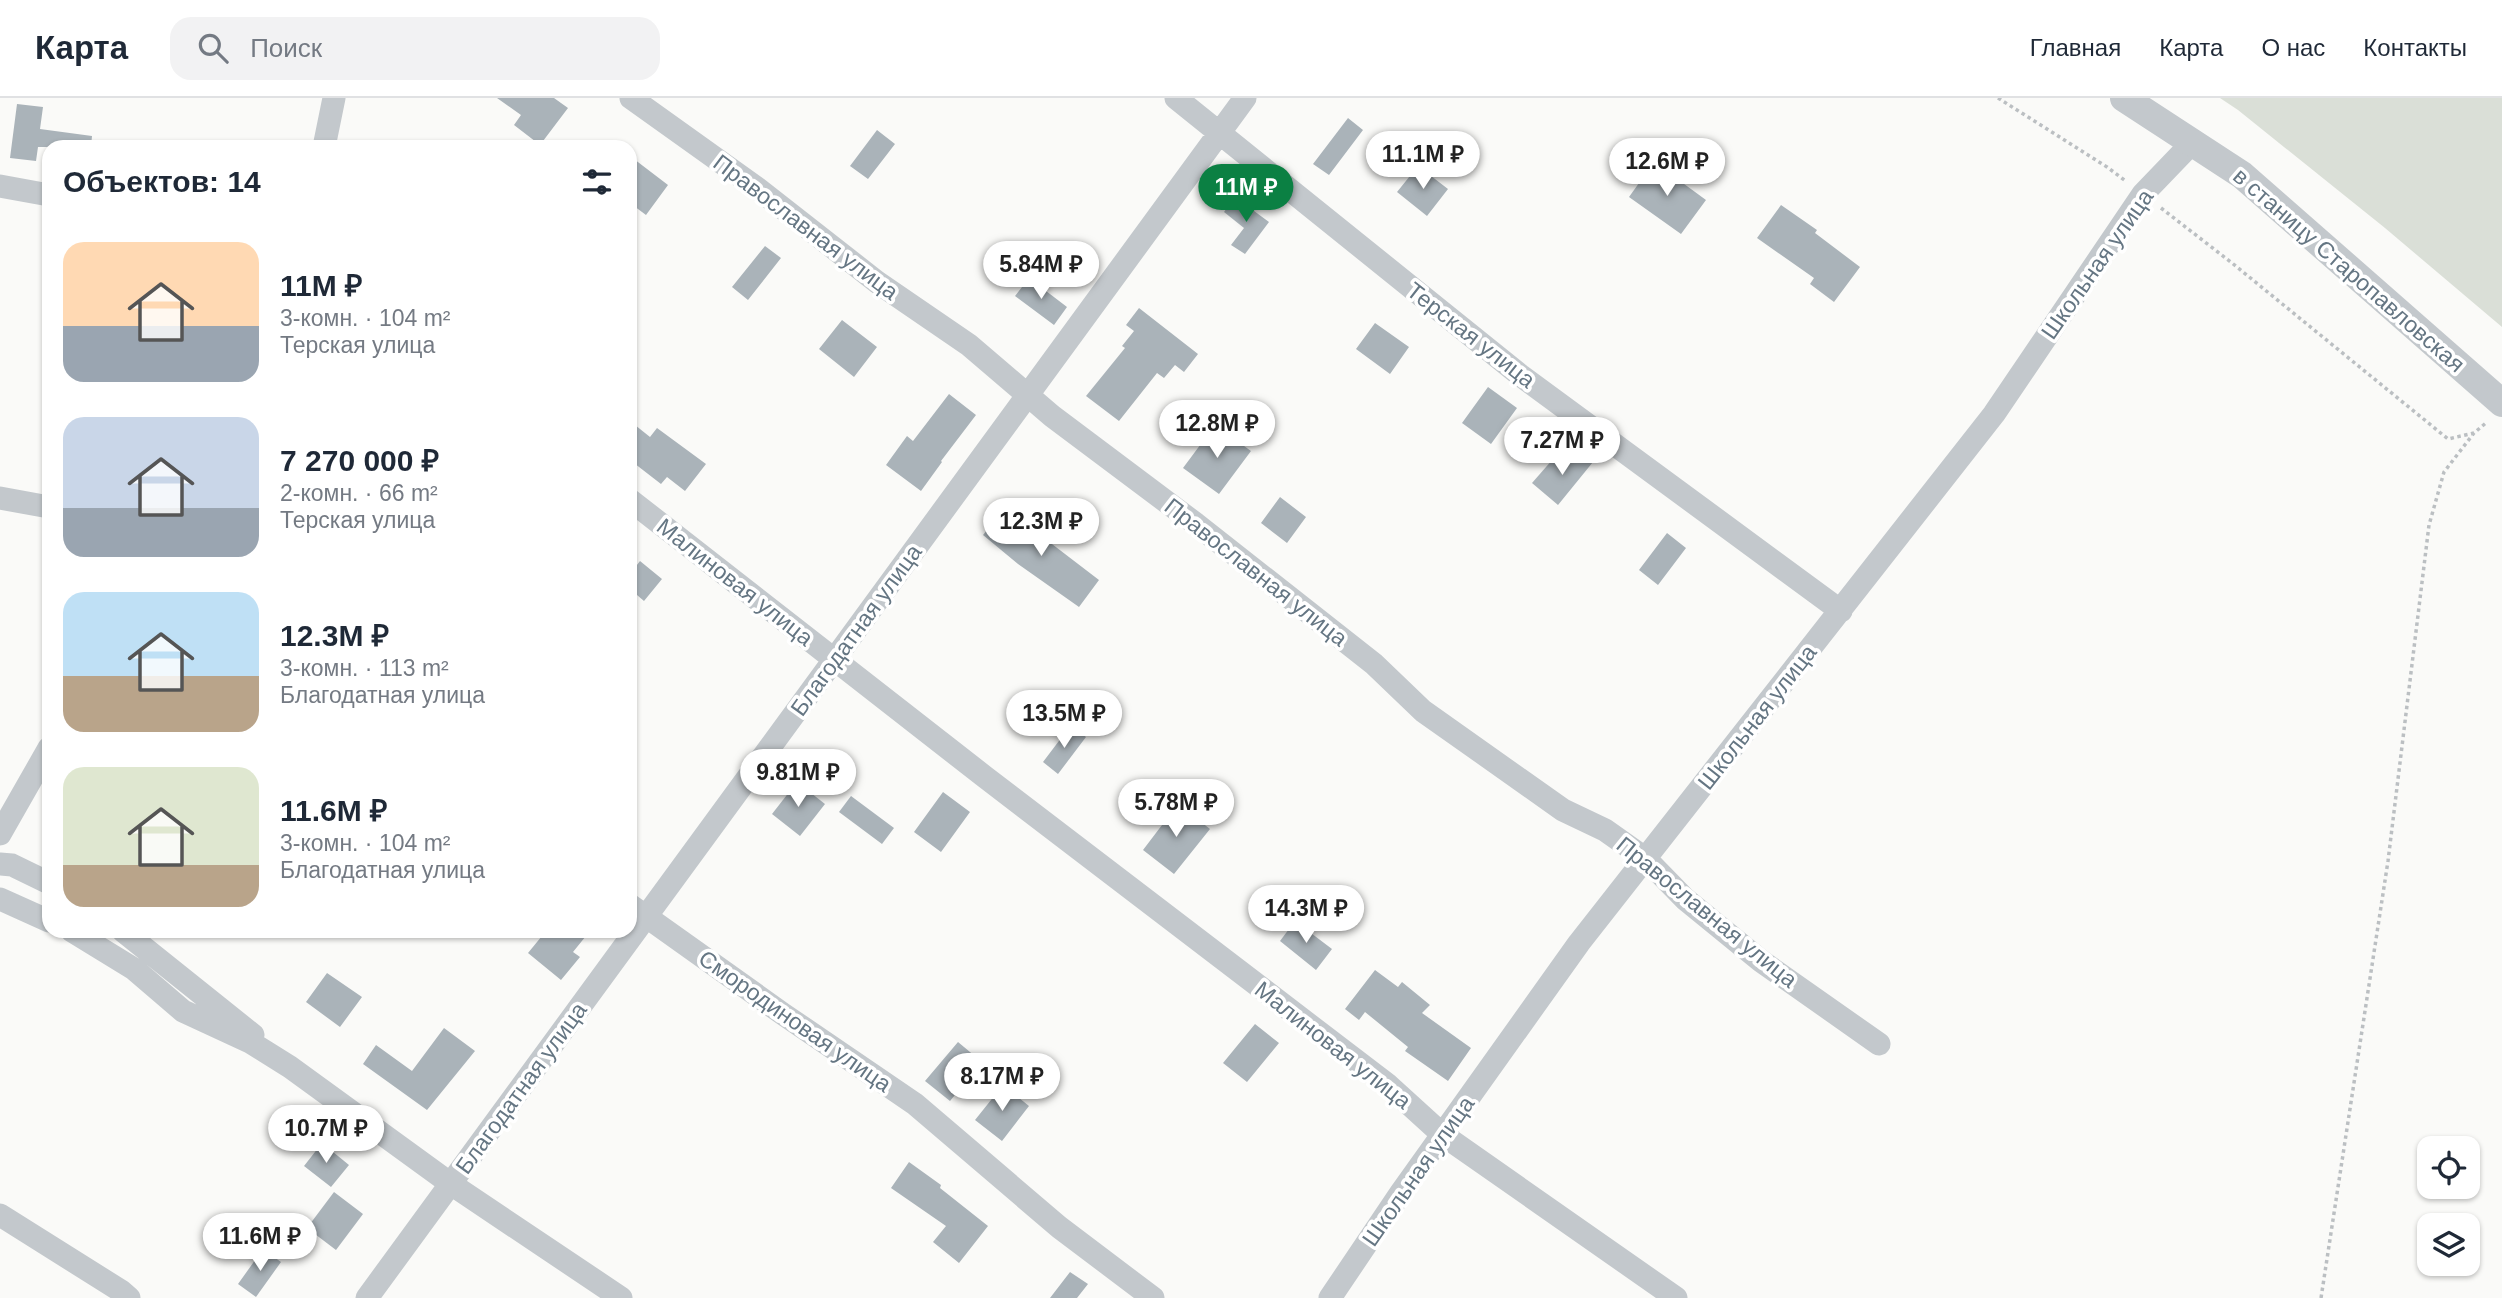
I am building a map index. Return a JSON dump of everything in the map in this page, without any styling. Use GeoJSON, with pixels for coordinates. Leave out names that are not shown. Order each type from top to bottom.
{"type":"FeatureCollection","features":[{"type":"Feature","properties":{"kind":"street"},"geometry":{"type":"LineString","coordinates":[[325,140],[334,98]]}},
{"type":"Feature","properties":{"kind":"street","name":"Православная улица"},"geometry":{"type":"LineString","coordinates":[[631,98],[757,188],[877,282],[969,345],[1027,396],[1374,664],[1423,710],[1563,810],[1605,830],[1646,859],[1685,900],[1761,961],[1880,1044]]}},
{"type":"Feature","properties":{"kind":"street","name":"Терская улица"},"geometry":{"type":"LineString","coordinates":[[1176,98],[1520,375],[1841,611]]}},
{"type":"Feature","properties":{"kind":"street","name":"Благодатная улица"},"geometry":{"type":"LineString","coordinates":[[638,911],[834,660],[1245,98]]}},
{"type":"Feature","properties":{"kind":"street","name":"в станицу Старопавловская"},"geometry":{"type":"LineString","coordinates":[[2124,98],[2242,175],[2497,410]]}},
{"type":"Feature","properties":{"kind":"street","name":"Школьная улица"},"geometry":{"type":"LineString","coordinates":[[1330,1298],[1579,943],[1994,414],[2143,194],[2192,142]]}},
{"type":"Feature","properties":{"kind":"street"},"geometry":{"type":"LineString","coordinates":[[0,186],[42,194]]}},
{"type":"Feature","properties":{"kind":"street"},"geometry":{"type":"LineString","coordinates":[[0,498],[42,505]]}},
{"type":"Feature","properties":{"kind":"street","name":"Малиновая улица"},"geometry":{"type":"LineString","coordinates":[[637,505],[1388,1085],[1443,1135],[1676,1298]]}},
{"type":"Feature","properties":{"kind":"street"},"geometry":{"type":"LineString","coordinates":[[0,834],[42,760]]}},
{"type":"Feature","properties":{"kind":"street"},"geometry":{"type":"LineString","coordinates":[[0,864],[12,865],[42,880]]}},
{"type":"Feature","properties":{"kind":"street"},"geometry":{"type":"LineString","coordinates":[[0,899],[42,918]]}},
{"type":"Feature","properties":{"kind":"street","name":"Смородиновая улица"},"geometry":{"type":"LineString","coordinates":[[638,911],[915,1104],[1059,1227],[1153,1298]]}},
{"type":"Feature","properties":{"kind":"street"},"geometry":{"type":"LineString","coordinates":[[83,938],[134,969],[183,1011],[250,1042],[290,1067],[451,1184],[621,1298]]}},
{"type":"Feature","properties":{"kind":"street"},"geometry":{"type":"LineString","coordinates":[[131,938],[244,1027],[290,1067]]}},
{"type":"Feature","properties":{"kind":"street","name":"Благодатная улица"},"geometry":{"type":"LineString","coordinates":[[367,1298],[451,1184],[620,938]]}},
{"type":"Feature","properties":{"kind":"street"},"geometry":{"type":"LineString","coordinates":[[0,1215],[129,1298]]}},
{"type":"Feature","properties":{"kind":"path"},"geometry":{"type":"LineString","coordinates":[[1998,98],[2107,167],[2143,194],[2448,439],[2473,433]]}},
{"type":"Feature","properties":{"kind":"path"},"geometry":{"type":"LineString","coordinates":[[2321,1298],[2388,861],[2429,525],[2444,472],[2473,433],[2497,410]]}},
{"type":"Feature","properties":{"kind":"shaded area"},"geometry":{"type":"Polygon","coordinates":[[[2220,98],[2502,98],[2502,327],[2385,228],[2220,98]]]}},
{"type":"Feature","properties":{"kind":"building"},"geometry":{"type":"Polygon","coordinates":[[[497,98],[554,98],[568,108],[544,140],[534,140],[514,125],[521,115],[497,98]]]}},
{"type":"Feature","properties":{"kind":"building"},"geometry":{"type":"Polygon","coordinates":[[[17,104],[43,107],[40,129],[92,136],[92,140],[42,140],[36,161],[10,158],[17,104]]]}},
{"type":"Feature","properties":{"kind":"building"},"geometry":{"type":"Polygon","coordinates":[[[1348,118],[1363,130],[1329,175],[1313,164],[1348,118]]]}},
{"type":"Feature","properties":{"kind":"building"},"geometry":{"type":"Polygon","coordinates":[[[877,130],[895,144],[868,179],[850,166],[877,130]]]}},
{"type":"Feature","properties":{"kind":"building"},"geometry":{"type":"Polygon","coordinates":[[[637,161],[668,185],[646,215],[637,208],[637,161]]]}},
{"type":"Feature","properties":{"kind":"building"},"geometry":{"type":"Polygon","coordinates":[[[1654,162],[1706,200],[1681,234],[1629,197],[1654,162]]]}},
{"type":"Feature","properties":{"kind":"building"},"geometry":{"type":"Polygon","coordinates":[[[1418,166],[1448,189],[1427,216],[1397,192],[1418,166]]]}},
{"type":"Feature","properties":{"kind":"building"},"geometry":{"type":"Polygon","coordinates":[[[1235,197],[1269,222],[1245,254],[1231,245],[1244,228],[1224,212],[1235,197]]]}},
{"type":"Feature","properties":{"kind":"building"},"geometry":{"type":"Polygon","coordinates":[[[1781,205],[1817,230],[1815,233],[1860,267],[1834,302],[1810,284],[1814,278],[1757,238],[1781,205]]]}},
{"type":"Feature","properties":{"kind":"building"},"geometry":{"type":"Polygon","coordinates":[[[765,246],[781,258],[748,300],[732,287],[765,246]]]}},
{"type":"Feature","properties":{"kind":"building"},"geometry":{"type":"Polygon","coordinates":[[[1029,278],[1067,307],[1054,325],[1015,296],[1029,278]]]}},
{"type":"Feature","properties":{"kind":"building"},"geometry":{"type":"Polygon","coordinates":[[[1139,308],[1198,354],[1184,372],[1175,365],[1164,378],[1157,373],[1119,421],[1086,396],[1125,348],[1122,346],[1134,331],[1126,325],[1139,308]]]}},
{"type":"Feature","properties":{"kind":"building"},"geometry":{"type":"Polygon","coordinates":[[[842,320],[877,347],[854,377],[819,349],[842,320]]]}},
{"type":"Feature","properties":{"kind":"building"},"geometry":{"type":"Polygon","coordinates":[[[1375,323],[1409,347],[1390,374],[1356,349],[1375,323]]]}},
{"type":"Feature","properties":{"kind":"building"},"geometry":{"type":"Polygon","coordinates":[[[1488,387],[1517,408],[1491,444],[1462,423],[1488,387]]]}},
{"type":"Feature","properties":{"kind":"building"},"geometry":{"type":"Polygon","coordinates":[[[949,394],[976,415],[921,491],[886,465],[907,436],[913,441],[949,394]]]}},
{"type":"Feature","properties":{"kind":"building"},"geometry":{"type":"Polygon","coordinates":[[[1215,425],[1251,451],[1219,494],[1183,468],[1215,425]]]}},
{"type":"Feature","properties":{"kind":"building"},"geometry":{"type":"Polygon","coordinates":[[[637,427],[650,437],[657,428],[706,464],[685,491],[667,477],[661,484],[637,465],[637,427]]]}},
{"type":"Feature","properties":{"kind":"building"},"geometry":{"type":"Polygon","coordinates":[[[1579,450],[1593,462],[1558,505],[1532,483],[1553,459],[1564,469],[1579,450]]]}},
{"type":"Feature","properties":{"kind":"building"},"geometry":{"type":"Polygon","coordinates":[[[1280,497],[1306,517],[1287,543],[1261,523],[1280,497]]]}},
{"type":"Feature","properties":{"kind":"building"},"geometry":{"type":"Polygon","coordinates":[[[1005,508],[1099,580],[1079,607],[1018,564],[983,535],[1005,508]]]}},
{"type":"Feature","properties":{"kind":"building"},"geometry":{"type":"Polygon","coordinates":[[[1667,533],[1686,548],[1658,585],[1639,570],[1667,533]]]}},
{"type":"Feature","properties":{"kind":"building"},"geometry":{"type":"Polygon","coordinates":[[[640,561],[662,579],[644,601],[637,595],[637,565],[640,561]]]}},
{"type":"Feature","properties":{"kind":"building"},"geometry":{"type":"Polygon","coordinates":[[[1071,725],[1086,737],[1058,774],[1043,762],[1071,725]]]}},
{"type":"Feature","properties":{"kind":"building"},"geometry":{"type":"Polygon","coordinates":[[[797,782],[825,804],[800,836],[772,814],[797,782]]]}},
{"type":"Feature","properties":{"kind":"building"},"geometry":{"type":"Polygon","coordinates":[[[943,792],[970,812],[941,852],[914,832],[943,792]]]}},
{"type":"Feature","properties":{"kind":"building"},"geometry":{"type":"Polygon","coordinates":[[[851,796],[894,828],[882,844],[839,812],[851,796]]]}},
{"type":"Feature","properties":{"kind":"building"},"geometry":{"type":"Polygon","coordinates":[[[1178,804],[1210,829],[1174,874],[1143,850],[1178,804]]]}},
{"type":"Feature","properties":{"kind":"building"},"geometry":{"type":"Polygon","coordinates":[[[1295,921],[1332,949],[1316,970],[1280,941],[1295,921]]]}},
{"type":"Feature","properties":{"kind":"building"},"geometry":{"type":"Polygon","coordinates":[[[540,938],[584,938],[573,952],[580,957],[561,980],[528,953],[540,938]]]}},
{"type":"Feature","properties":{"kind":"building"},"geometry":{"type":"Polygon","coordinates":[[[1375,970],[1398,987],[1402,982],[1430,1005],[1422,1013],[1471,1048],[1448,1081],[1405,1051],[1408,1047],[1365,1012],[1359,1020],[1345,1009],[1375,970]]]}},
{"type":"Feature","properties":{"kind":"building"},"geometry":{"type":"Polygon","coordinates":[[[327,973],[362,997],[340,1027],[306,1002],[327,973]]]}},
{"type":"Feature","properties":{"kind":"building"},"geometry":{"type":"Polygon","coordinates":[[[1255,1024],[1279,1043],[1247,1082],[1223,1063],[1255,1024]]]}},
{"type":"Feature","properties":{"kind":"building"},"geometry":{"type":"Polygon","coordinates":[[[444,1028],[475,1051],[427,1110],[363,1064],[376,1045],[412,1071],[444,1028]]]}},
{"type":"Feature","properties":{"kind":"building"},"geometry":{"type":"Polygon","coordinates":[[[958,1042],[982,1062],[950,1101],[925,1081],[958,1042]]]}},
{"type":"Feature","properties":{"kind":"building"},"geometry":{"type":"Polygon","coordinates":[[[1003,1085],[1029,1106],[1002,1141],[975,1120],[1003,1085]]]}},
{"type":"Feature","properties":{"kind":"building"},"geometry":{"type":"Polygon","coordinates":[[[322,1143],[349,1165],[331,1187],[304,1166],[322,1143]]]}},
{"type":"Feature","properties":{"kind":"building"},"geometry":{"type":"Polygon","coordinates":[[[909,1162],[941,1185],[940,1188],[988,1226],[959,1263],[933,1242],[946,1226],[891,1188],[909,1162]]]}},
{"type":"Feature","properties":{"kind":"building"},"geometry":{"type":"Polygon","coordinates":[[[334,1192],[363,1214],[336,1250],[307,1228],[334,1192]]]}},
{"type":"Feature","properties":{"kind":"building"},"geometry":{"type":"Polygon","coordinates":[[[263,1249],[281,1262],[256,1297],[238,1284],[263,1249]]]}},
{"type":"Feature","properties":{"kind":"building"},"geometry":{"type":"Polygon","coordinates":[[[1070,1272],[1088,1284],[1077,1298],[1050,1298],[1070,1272]]]}}]}
